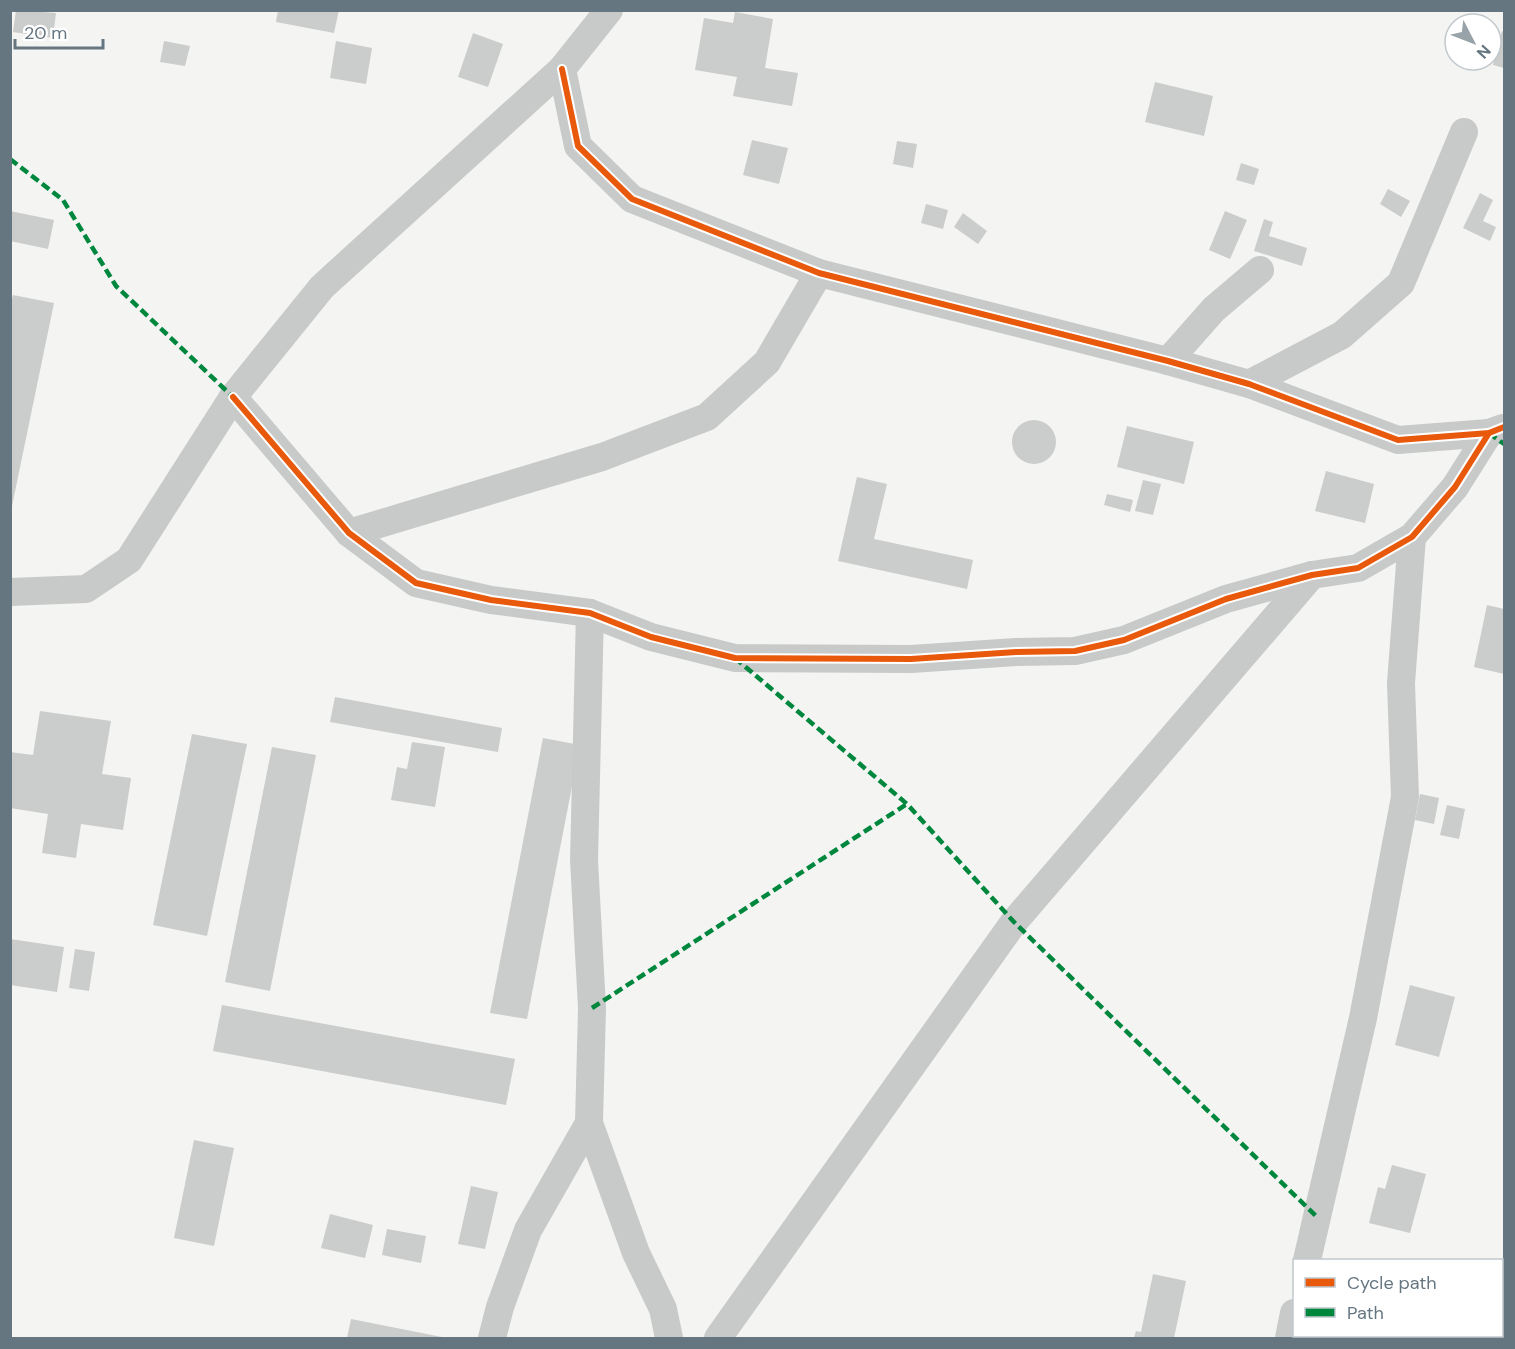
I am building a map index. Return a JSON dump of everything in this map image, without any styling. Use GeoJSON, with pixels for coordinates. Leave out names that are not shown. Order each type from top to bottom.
{"type":"FeatureCollection","features":[{"type":"Feature","properties":{"kind":"street"},"geometry":{"type":"LineString","coordinates":[[10,592],[86,588],[129,560],[233,397],[322,287],[562,69],[609,10]]}},
{"type":"Feature","properties":{"kind":"street"},"geometry":{"type":"LineString","coordinates":[[562,69],[578,146],[632,199],[819,273],[1168,361],[1249,384],[1398,441],[1497,430]]}},
{"type":"Feature","properties":{"kind":"street"},"geometry":{"type":"LineString","coordinates":[[1249,384],[1342,334],[1401,283],[1464,132]]}},
{"type":"Feature","properties":{"kind":"street"},"geometry":{"type":"LineString","coordinates":[[1168,361],[1214,309],[1260,270]]}},
{"type":"Feature","properties":{"kind":"street"},"geometry":{"type":"LineString","coordinates":[[349,533],[602,457],[707,417],[766,362],[819,273]]}},
{"type":"Feature","properties":{"kind":"street"},"geometry":{"type":"LineString","coordinates":[[233,397],[349,533],[416,583],[491,600],[590,613],[651,636],[735,658],[912,660],[1076,651],[1124,640],[1226,599],[1312,575],[1358,568],[1412,537],[1455,487],[1497,430]]}},
{"type":"Feature","properties":{"kind":"street"},"geometry":{"type":"LineString","coordinates":[[1307,1259],[1363,1018],[1405,797],[1401,683],[1412,537]]}},
{"type":"Feature","properties":{"kind":"street"},"geometry":{"type":"LineString","coordinates":[[718,1338],[1014,922],[1312,575]]}},
{"type":"Feature","properties":{"kind":"street"},"geometry":{"type":"LineString","coordinates":[[590,613],[584,860],[592,1008],[589,1123],[636,1253],[663,1309],[669,1338]]}},
{"type":"Feature","properties":{"kind":"street"},"geometry":{"type":"LineString","coordinates":[[492,1338],[500,1307],[528,1230],[589,1123]]}},
{"type":"Feature","properties":{"kind":"street"},"geometry":{"type":"LineString","coordinates":[[1289,1338],[1293,1318]]}},
{"type":"Feature","properties":{"kind":"building"},"geometry":{"type":"Polygon","coordinates":[[[16,10],[56,13],[53,38],[13,32],[16,10]]]}},
{"type":"Feature","properties":{"kind":"building"},"geometry":{"type":"Polygon","coordinates":[[[278,10],[339,10],[334,33],[276,22],[278,10]]]}},
{"type":"Feature","properties":{"kind":"building"},"geometry":{"type":"Polygon","coordinates":[[[735,12],[773,19],[765,68],[798,73],[792,106],[733,96],[737,77],[695,70],[704,18],[733,23],[735,12]]]}},
{"type":"Feature","properties":{"kind":"building"},"geometry":{"type":"Polygon","coordinates":[[[1503,32],[1504,32],[1503,68],[1503,32]]]}},
{"type":"Feature","properties":{"kind":"building"},"geometry":{"type":"Polygon","coordinates":[[[473,33],[503,44],[488,87],[458,77],[473,33]]]}},
{"type":"Feature","properties":{"kind":"building"},"geometry":{"type":"Polygon","coordinates":[[[164,41],[190,46],[185,66],[160,62],[164,41]]]}},
{"type":"Feature","properties":{"kind":"building"},"geometry":{"type":"Polygon","coordinates":[[[336,41],[372,48],[366,84],[330,78],[336,41]]]}},
{"type":"Feature","properties":{"kind":"building"},"geometry":{"type":"Polygon","coordinates":[[[1155,82],[1213,96],[1204,136],[1145,122],[1155,82]]]}},
{"type":"Feature","properties":{"kind":"building"},"geometry":{"type":"Polygon","coordinates":[[[752,140],[788,148],[779,184],[743,175],[752,140]]]}},
{"type":"Feature","properties":{"kind":"building"},"geometry":{"type":"Polygon","coordinates":[[[897,141],[917,144],[913,168],[893,164],[897,141]]]}},
{"type":"Feature","properties":{"kind":"building"},"geometry":{"type":"Polygon","coordinates":[[[1241,163],[1259,169],[1254,185],[1236,180],[1241,163]]]}},
{"type":"Feature","properties":{"kind":"building"},"geometry":{"type":"Polygon","coordinates":[[[1388,189],[1410,201],[1401,217],[1380,204],[1388,189]]]}},
{"type":"Feature","properties":{"kind":"building"},"geometry":{"type":"Polygon","coordinates":[[[1480,193],[1493,200],[1483,221],[1496,227],[1490,241],[1463,228],[1480,193]]]}},
{"type":"Feature","properties":{"kind":"building"},"geometry":{"type":"Polygon","coordinates":[[[926,204],[948,210],[943,229],[921,223],[926,204]]]}},
{"type":"Feature","properties":{"kind":"building"},"geometry":{"type":"Polygon","coordinates":[[[10,211],[54,220],[48,249],[10,241],[10,211]]]}},
{"type":"Feature","properties":{"kind":"building"},"geometry":{"type":"Polygon","coordinates":[[[1225,211],[1247,220],[1230,259],[1209,250],[1225,211]]]}},
{"type":"Feature","properties":{"kind":"building"},"geometry":{"type":"Polygon","coordinates":[[[963,213],[987,231],[978,244],[954,227],[963,213]]]}},
{"type":"Feature","properties":{"kind":"building"},"geometry":{"type":"Polygon","coordinates":[[[1264,219],[1273,222],[1269,236],[1307,248],[1302,266],[1254,251],[1264,219]]]}},
{"type":"Feature","properties":{"kind":"building"},"geometry":{"type":"Polygon","coordinates":[[[13,295],[54,303],[12,506],[10,306],[13,295]]]}},
{"type":"Feature","properties":{"kind":"building"},"geometry":{"type":"Polygon","coordinates":[[[1034,420],[1050,426],[1056,442],[1050,458],[1034,464],[1018,458],[1012,442],[1018,426],[1034,420]]]}},
{"type":"Feature","properties":{"kind":"building"},"geometry":{"type":"Polygon","coordinates":[[[1127,426],[1194,442],[1184,484],[1117,467],[1127,426]]]}},
{"type":"Feature","properties":{"kind":"building"},"geometry":{"type":"Polygon","coordinates":[[[1326,471],[1374,484],[1365,523],[1315,511],[1326,471]]]}},
{"type":"Feature","properties":{"kind":"building"},"geometry":{"type":"Polygon","coordinates":[[[857,477],[887,484],[874,539],[973,560],[967,589],[838,561],[857,477]]]}},
{"type":"Feature","properties":{"kind":"building"},"geometry":{"type":"Polygon","coordinates":[[[1143,480],[1161,484],[1153,515],[1135,511],[1143,480]]]}},
{"type":"Feature","properties":{"kind":"building"},"geometry":{"type":"Polygon","coordinates":[[[1107,494],[1133,500],[1130,512],[1104,505],[1107,494]]]}},
{"type":"Feature","properties":{"kind":"building"},"geometry":{"type":"Polygon","coordinates":[[[1487,605],[1504,609],[1504,674],[1474,667],[1487,605]]]}},
{"type":"Feature","properties":{"kind":"building"},"geometry":{"type":"Polygon","coordinates":[[[335,697],[502,728],[498,752],[330,722],[335,697]]]}},
{"type":"Feature","properties":{"kind":"building"},"geometry":{"type":"Polygon","coordinates":[[[40,711],[111,721],[102,774],[131,778],[123,830],[81,824],[76,858],[42,853],[48,814],[10,808],[10,752],[33,755],[40,711]]]}},
{"type":"Feature","properties":{"kind":"building"},"geometry":{"type":"Polygon","coordinates":[[[192,734],[247,744],[207,936],[153,925],[192,734]]]}},
{"type":"Feature","properties":{"kind":"building"},"geometry":{"type":"Polygon","coordinates":[[[543,738],[580,745],[527,1019],[490,1013],[543,738]]]}},
{"type":"Feature","properties":{"kind":"building"},"geometry":{"type":"Polygon","coordinates":[[[412,742],[445,747],[435,807],[391,800],[397,767],[407,769],[412,742]]]}},
{"type":"Feature","properties":{"kind":"building"},"geometry":{"type":"Polygon","coordinates":[[[272,747],[316,755],[270,991],[225,982],[272,747]]]}},
{"type":"Feature","properties":{"kind":"building"},"geometry":{"type":"Polygon","coordinates":[[[1420,794],[1439,798],[1434,824],[1415,820],[1420,794]]]}},
{"type":"Feature","properties":{"kind":"building"},"geometry":{"type":"Polygon","coordinates":[[[1447,805],[1465,809],[1459,839],[1440,835],[1447,805]]]}},
{"type":"Feature","properties":{"kind":"building"},"geometry":{"type":"Polygon","coordinates":[[[10,939],[64,947],[57,992],[10,985],[10,939]]]}},
{"type":"Feature","properties":{"kind":"building"},"geometry":{"type":"Polygon","coordinates":[[[75,949],[95,952],[89,991],[69,988],[75,949]]]}},
{"type":"Feature","properties":{"kind":"building"},"geometry":{"type":"Polygon","coordinates":[[[1410,985],[1455,997],[1439,1057],[1395,1045],[1410,985]]]}},
{"type":"Feature","properties":{"kind":"building"},"geometry":{"type":"Polygon","coordinates":[[[222,1005],[515,1059],[506,1105],[213,1051],[222,1005]]]}},
{"type":"Feature","properties":{"kind":"building"},"geometry":{"type":"Polygon","coordinates":[[[194,1140],[234,1148],[214,1246],[174,1238],[194,1140]]]}},
{"type":"Feature","properties":{"kind":"building"},"geometry":{"type":"Polygon","coordinates":[[[1392,1165],[1426,1174],[1410,1233],[1369,1223],[1378,1187],[1385,1189],[1392,1165]]]}},
{"type":"Feature","properties":{"kind":"building"},"geometry":{"type":"Polygon","coordinates":[[[471,1186],[498,1192],[485,1249],[458,1244],[471,1186]]]}},
{"type":"Feature","properties":{"kind":"building"},"geometry":{"type":"Polygon","coordinates":[[[330,1214],[373,1225],[365,1258],[321,1248],[330,1214]]]}},
{"type":"Feature","properties":{"kind":"building"},"geometry":{"type":"Polygon","coordinates":[[[387,1229],[426,1236],[421,1263],[382,1255],[387,1229]]]}},
{"type":"Feature","properties":{"kind":"building"},"geometry":{"type":"Polygon","coordinates":[[[1153,1274],[1186,1281],[1174,1338],[1134,1338],[1136,1331],[1141,1332],[1153,1274]]]}},
{"type":"Feature","properties":{"kind":"building"},"geometry":{"type":"Polygon","coordinates":[[[351,1319],[442,1337],[442,1338],[347,1338],[351,1319]]]}},
{"type":"Feature","properties":{"kind":"building"},"geometry":{"type":"Polygon","coordinates":[[[1390,1337],[1394,1338],[1350,1338],[1390,1337]]]}},
{"type":"Feature","properties":{"kind":"marked path"},"geometry":{"type":"LineString","coordinates":[[10,159],[63,200],[116,286],[233,397]]}},
{"type":"Feature","properties":{"kind":"marked path"},"geometry":{"type":"LineString","coordinates":[[1489,433],[1504,444]]}},
{"type":"Feature","properties":{"kind":"marked path"},"geometry":{"type":"LineString","coordinates":[[735,658],[907,804],[1014,922],[1317,1217]]}},
{"type":"Feature","properties":{"kind":"marked path"},"geometry":{"type":"LineString","coordinates":[[592,1008],[907,804]]}},
{"type":"Feature","properties":{"kind":"cycle path"},"geometry":{"type":"LineString","coordinates":[[562,69],[578,146],[632,199],[819,273],[1168,361],[1249,384],[1398,440],[1489,433],[1504,427]]}},
{"type":"Feature","properties":{"kind":"cycle path"},"geometry":{"type":"LineString","coordinates":[[233,397],[349,533],[416,583],[491,600],[590,613],[651,637],[735,658],[911,659],[1016,652],[1075,651],[1124,640],[1226,599],[1312,575],[1358,568],[1412,537],[1455,487],[1489,433]]}}]}
